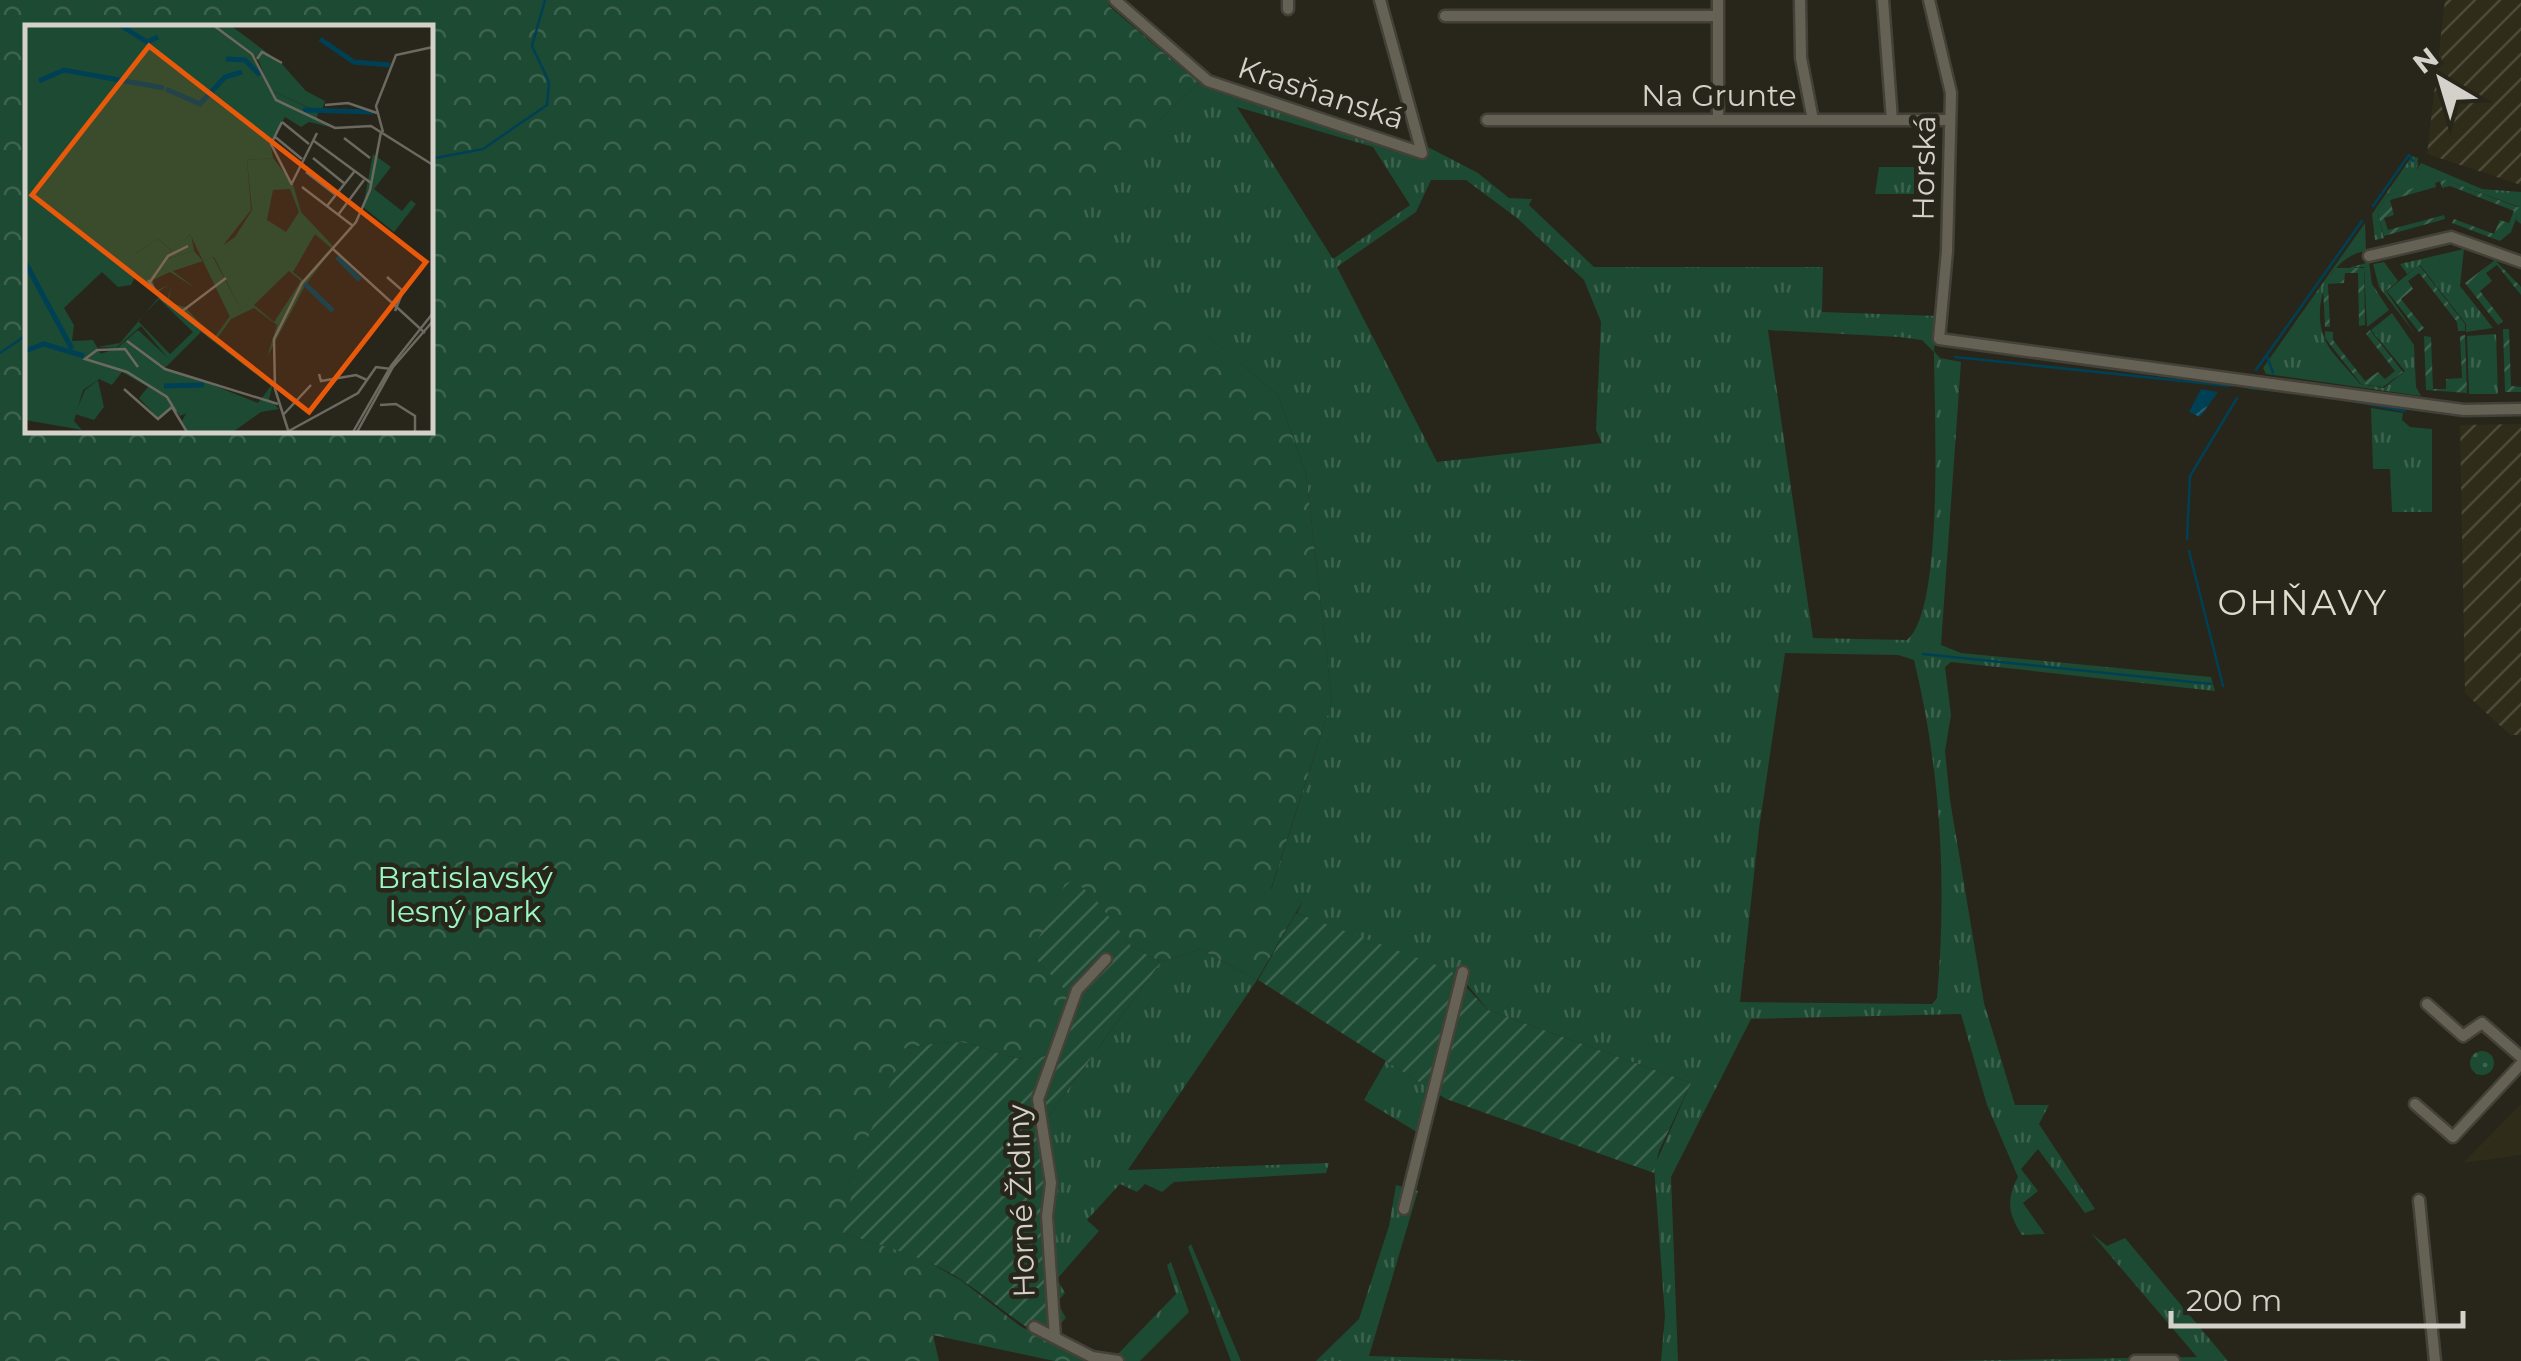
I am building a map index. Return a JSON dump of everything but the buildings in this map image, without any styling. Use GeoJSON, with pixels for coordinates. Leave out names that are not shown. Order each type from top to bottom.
{"type":"FeatureCollection","features":[{"type":"Feature","properties":{"kind":"street","name":"Krasňanská"},"geometry":{"type":"LineString","coordinates":[[1115,0],[1196,73],[1221,88],[1422,152],[1380,0]]}},
{"type":"Feature","properties":{"kind":"street"},"geometry":{"type":"LineString","coordinates":[[1718,0],[1718,120]]}},
{"type":"Feature","properties":{"kind":"street"},"geometry":{"type":"LineString","coordinates":[[1800,0],[1801,58],[1813,120]]}},
{"type":"Feature","properties":{"kind":"street"},"geometry":{"type":"LineString","coordinates":[[1883,0],[1892,120]]}},
{"type":"Feature","properties":{"kind":"street","name":"Horská"},"geometry":{"type":"LineString","coordinates":[[1929,0],[1950,85],[1947,250],[1939,339],[2464,410],[2521,409]]}},
{"type":"Feature","properties":{"kind":"street"},"geometry":{"type":"LineString","coordinates":[[1445,16],[1718,16]]}},
{"type":"Feature","properties":{"kind":"street","name":"Na Grunte"},"geometry":{"type":"LineString","coordinates":[[1488,120],[1950,120]]}},
{"type":"Feature","properties":{"kind":"street"},"geometry":{"type":"LineString","coordinates":[[2369,256],[2451,237],[2521,262]]}},
{"type":"Feature","properties":{"kind":"street","name":"Horné Židiny"},"geometry":{"type":"LineString","coordinates":[[1055,1338],[1048,1216],[1051,1182],[1038,1099],[1077,990],[1106,960]]}},
{"type":"Feature","properties":{"kind":"street"},"geometry":{"type":"LineString","coordinates":[[1404,1208],[1463,972]]}},
{"type":"Feature","properties":{"kind":"street"},"geometry":{"type":"LineString","coordinates":[[2416,1104],[2453,1138],[2521,1060],[2482,1023],[2463,1036],[2427,1004]]}},
{"type":"Feature","properties":{"kind":"street"},"geometry":{"type":"LineString","coordinates":[[2419,1200],[2434,1361]]}},
{"type":"Feature","properties":{"kind":"street","name":"Horné Židiny"},"geometry":{"type":"LineString","coordinates":[[1034,1328],[1092,1357],[1118,1361]]}},
{"type":"Feature","properties":{"kind":"street"},"geometry":{"type":"LineString","coordinates":[[2134,1361],[2174,1361]]}},
{"type":"Feature","properties":{"kind":"shaded area"},"geometry":{"type":"Polygon","coordinates":[[[2445,0],[2521,0],[2521,185],[2427,154],[2445,0]]]}},
{"type":"Feature","properties":{"kind":"shaded area"},"geometry":{"type":"Polygon","coordinates":[[[2521,424],[2521,735],[2510,735],[2465,693],[2460,425],[2521,424]]]}},
{"type":"Feature","properties":{"kind":"shaded area"},"geometry":{"type":"Polygon","coordinates":[[[2521,1104],[2521,1155],[2463,1163],[2521,1104]]]}},
{"type":"Feature","properties":{"kind":"green space","name":"Bratislavský lesný park"},"geometry":{"type":"Polygon","coordinates":[[[0,0],[1108,0],[1109,6],[1199,83],[1061,213],[1278,395],[1306,474],[1332,701],[1271,889],[1302,902],[1257,980],[1200,949],[1161,962],[1131,946],[1093,897],[1034,957],[1072,996],[1050,1054],[1025,1059],[955,1042],[905,1048],[843,1233],[920,1257],[962,1281],[1020,1326],[1089,1361],[1054,1361],[933,1335],[939,1361],[0,1361],[0,0]]]}},
{"type":"Feature","properties":{"kind":"green space"},"geometry":{"type":"Polygon","coordinates":[[[1199,83],[1427,158],[1426,146],[1478,173],[1509,198],[1532,199],[1529,205],[1594,267],[1823,267],[1822,312],[1938,316],[1934,351],[1940,358],[1961,362],[1941,645],[1961,653],[2211,677],[2215,691],[1951,662],[1945,667],[1951,715],[1945,751],[1950,800],[1984,1003],[2015,1105],[2049,1105],[2039,1124],[2095,1209],[2085,1213],[2038,1149],[2021,1169],[2038,1191],[2023,1203],[2045,1234],[2022,1235],[2010,1206],[2018,1177],[1987,1105],[1961,1014],[1751,1019],[1671,1177],[1678,1361],[1661,1361],[1665,1316],[1654,1167],[1691,1083],[1488,1010],[1465,982],[1297,913],[1302,902],[1271,890],[1332,701],[1306,474],[1278,395],[1060,213],[1199,83]],[[1237,107],[1333,259],[1410,205],[1373,147],[1237,107]],[[1431,180],[1416,212],[1337,267],[1437,462],[1602,443],[1596,430],[1601,322],[1584,280],[1517,218],[1466,180],[1431,180]],[[1768,330],[1813,638],[1907,640],[1919,621],[1927,590],[1935,505],[1934,352],[1922,340],[1768,330]],[[1785,653],[1759,829],[1740,1002],[1932,1004],[1937,998],[1940,955],[1939,828],[1930,744],[1914,660],[1898,655],[1785,653]]]}},
{"type":"Feature","properties":{"kind":"green space"},"geometry":{"type":"Polygon","coordinates":[[[2412,156],[2418,158],[2417,170],[2421,163],[2482,189],[2521,192],[2521,224],[2516,220],[2519,207],[2446,180],[2389,195],[2377,211],[2384,238],[2375,240],[2372,214],[2412,156]]]}},
{"type":"Feature","properties":{"kind":"green space"},"geometry":{"type":"Polygon","coordinates":[[[1879,167],[1914,167],[1914,194],[1875,194],[1879,167]]]}},
{"type":"Feature","properties":{"kind":"green space"},"geometry":{"type":"Polygon","coordinates":[[[2440,181],[2520,208],[2511,232],[2500,241],[2452,223],[2454,219],[2494,234],[2500,220],[2509,223],[2514,211],[2450,186],[2442,188],[2440,181]]]}},
{"type":"Feature","properties":{"kind":"green space"},"geometry":{"type":"Polygon","coordinates":[[[2435,182],[2436,187],[2390,200],[2394,215],[2384,218],[2388,230],[2444,215],[2445,219],[2384,236],[2377,211],[2389,195],[2435,182]]]}},
{"type":"Feature","properties":{"kind":"green space"},"geometry":{"type":"Polygon","coordinates":[[[2365,223],[2366,251],[2342,262],[2326,285],[2320,312],[2325,340],[2360,384],[2384,388],[2405,371],[2371,330],[2392,313],[2414,345],[2416,387],[2421,396],[2266,374],[2263,368],[2365,223]]]}},
{"type":"Feature","properties":{"kind":"green space"},"geometry":{"type":"Polygon","coordinates":[[[2464,249],[2460,286],[2493,328],[2466,332],[2466,324],[2420,265],[2407,274],[2400,264],[2464,249]]]}},
{"type":"Feature","properties":{"kind":"green space"},"geometry":{"type":"Polygon","coordinates":[[[2495,260],[2521,287],[2521,295],[2497,265],[2486,273],[2492,281],[2480,291],[2503,321],[2498,325],[2465,283],[2495,260]]]}},
{"type":"Feature","properties":{"kind":"green space"},"geometry":{"type":"Polygon","coordinates":[[[2369,262],[2372,284],[2389,310],[2367,327],[2364,267],[2349,268],[2369,262]]]}},
{"type":"Feature","properties":{"kind":"green space"},"geometry":{"type":"Polygon","coordinates":[[[2384,262],[2398,281],[2386,291],[2416,335],[2379,287],[2373,264],[2384,262]]]}},
{"type":"Feature","properties":{"kind":"green space"},"geometry":{"type":"Polygon","coordinates":[[[2419,265],[2465,324],[2465,331],[2458,331],[2457,322],[2419,273],[2408,281],[2413,289],[2401,299],[2424,328],[2419,332],[2387,291],[2419,265]]]}},
{"type":"Feature","properties":{"kind":"green space"},"geometry":{"type":"Polygon","coordinates":[[[2336,268],[2364,268],[2365,325],[2359,326],[2358,273],[2345,273],[2344,283],[2328,284],[2330,327],[2325,327],[2323,287],[2336,268]]]}},
{"type":"Feature","properties":{"kind":"green space"},"geometry":{"type":"Polygon","coordinates":[[[2503,329],[2509,329],[2511,386],[2521,387],[2521,392],[2505,392],[2503,329]]]}},
{"type":"Feature","properties":{"kind":"green space"},"geometry":{"type":"Polygon","coordinates":[[[2370,330],[2403,372],[2383,387],[2361,384],[2325,338],[2325,331],[2333,332],[2333,340],[2365,381],[2378,372],[2385,379],[2395,371],[2366,334],[2370,330]]]}},
{"type":"Feature","properties":{"kind":"green space"},"geometry":{"type":"Polygon","coordinates":[[[2496,334],[2498,394],[2469,394],[2467,336],[2496,334]]]}},
{"type":"Feature","properties":{"kind":"green space"},"geometry":{"type":"Polygon","coordinates":[[[2465,335],[2467,393],[2426,390],[2424,336],[2431,337],[2433,389],[2446,389],[2446,379],[2462,378],[2460,336],[2465,335]]]}},
{"type":"Feature","properties":{"kind":"green space"},"geometry":{"type":"Polygon","coordinates":[[[2371,408],[2403,413],[2402,420],[2410,427],[2432,429],[2432,512],[2392,512],[2390,469],[2373,469],[2371,408]]]}},
{"type":"Feature","properties":{"kind":"green space"},"geometry":{"type":"Polygon","coordinates":[[[1073,880],[1094,897],[1131,946],[1161,962],[1040,1128],[1045,1288],[1051,1341],[946,1271],[843,1233],[860,1157],[905,1048],[955,1042],[1025,1059],[1050,1054],[1071,996],[1034,957],[1033,950],[1065,884],[1073,880]]]}},
{"type":"Feature","properties":{"kind":"green space"},"geometry":{"type":"Polygon","coordinates":[[[1296,913],[1450,970],[1488,1010],[1691,1083],[1659,1151],[1654,1173],[1446,1099],[1258,980],[1296,913]]]}},
{"type":"Feature","properties":{"kind":"green space"},"geometry":{"type":"Polygon","coordinates":[[[1200,949],[1257,980],[1128,1170],[1329,1163],[1326,1173],[1174,1182],[1162,1192],[1145,1184],[1137,1192],[1120,1184],[1087,1220],[1099,1231],[1057,1279],[1065,1293],[1057,1302],[1066,1318],[1057,1327],[1058,1334],[1094,1353],[1116,1356],[1176,1294],[1167,1265],[1171,1262],[1189,1312],[1140,1361],[1089,1361],[1051,1341],[1040,1128],[1161,962],[1200,949]]]}},
{"type":"Feature","properties":{"kind":"green space"},"geometry":{"type":"Polygon","coordinates":[[[2482,1051],[2494,1063],[2482,1075],[2470,1063],[2482,1051]]]}},
{"type":"Feature","properties":{"kind":"green space"},"geometry":{"type":"Polygon","coordinates":[[[1386,1061],[1429,1088],[1420,1134],[1364,1100],[1386,1061]]]}},
{"type":"Feature","properties":{"kind":"green space"},"geometry":{"type":"Polygon","coordinates":[[[1396,1185],[1418,1191],[1369,1356],[1545,1361],[1316,1361],[1359,1319],[1389,1226],[1396,1185]]]}},
{"type":"Feature","properties":{"kind":"green space"},"geometry":{"type":"Polygon","coordinates":[[[2091,1233],[2107,1246],[2125,1238],[2228,1361],[1937,1361],[2197,1357],[2091,1233]]]}},
{"type":"Feature","properties":{"kind":"green space"},"geometry":{"type":"Polygon","coordinates":[[[1191,1244],[1241,1361],[1231,1361],[1188,1247],[1191,1244]]]}},
{"type":"Feature","properties":{"kind":"water"},"geometry":{"type":"Polygon","coordinates":[[[2201,389],[2218,392],[2200,417],[2189,412],[2201,389]]]}},
{"type":"Feature","properties":{"kind":"waterway"},"geometry":{"type":"LineString","coordinates":[[432,159],[483,149],[547,105],[549,82],[532,46],[545,0]]}},
{"type":"Feature","properties":{"kind":"waterway"},"geometry":{"type":"LineString","coordinates":[[2373,206],[2409,155],[2413,161]]}},
{"type":"Feature","properties":{"kind":"waterway"},"geometry":{"type":"LineString","coordinates":[[2256,370],[2362,221]]}},
{"type":"Feature","properties":{"kind":"waterway"},"geometry":{"type":"LineString","coordinates":[[0,353],[25,336]]}},
{"type":"Feature","properties":{"kind":"waterway"},"geometry":{"type":"LineString","coordinates":[[2267,356],[2273,373]]}},
{"type":"Feature","properties":{"kind":"waterway"},"geometry":{"type":"LineString","coordinates":[[1955,357],[2230,386]]}},
{"type":"Feature","properties":{"kind":"waterway"},"geometry":{"type":"LineString","coordinates":[[2249,388],[2302,393]]}},
{"type":"Feature","properties":{"kind":"waterway"},"geometry":{"type":"LineString","coordinates":[[2325,396],[2405,411]]}},
{"type":"Feature","properties":{"kind":"waterway"},"geometry":{"type":"LineString","coordinates":[[2187,539],[2190,476],[2237,398]]}},
{"type":"Feature","properties":{"kind":"waterway"},"geometry":{"type":"LineString","coordinates":[[2189,551],[2223,686]]}},
{"type":"Feature","properties":{"kind":"waterway"},"geometry":{"type":"LineString","coordinates":[[1923,654],[2211,684]]}},
{"type":"Feature","properties":{"kind":"district","name":"OHŇAVY"},"geometry":{"type":"Point","coordinates":[2303,602]}}]}
